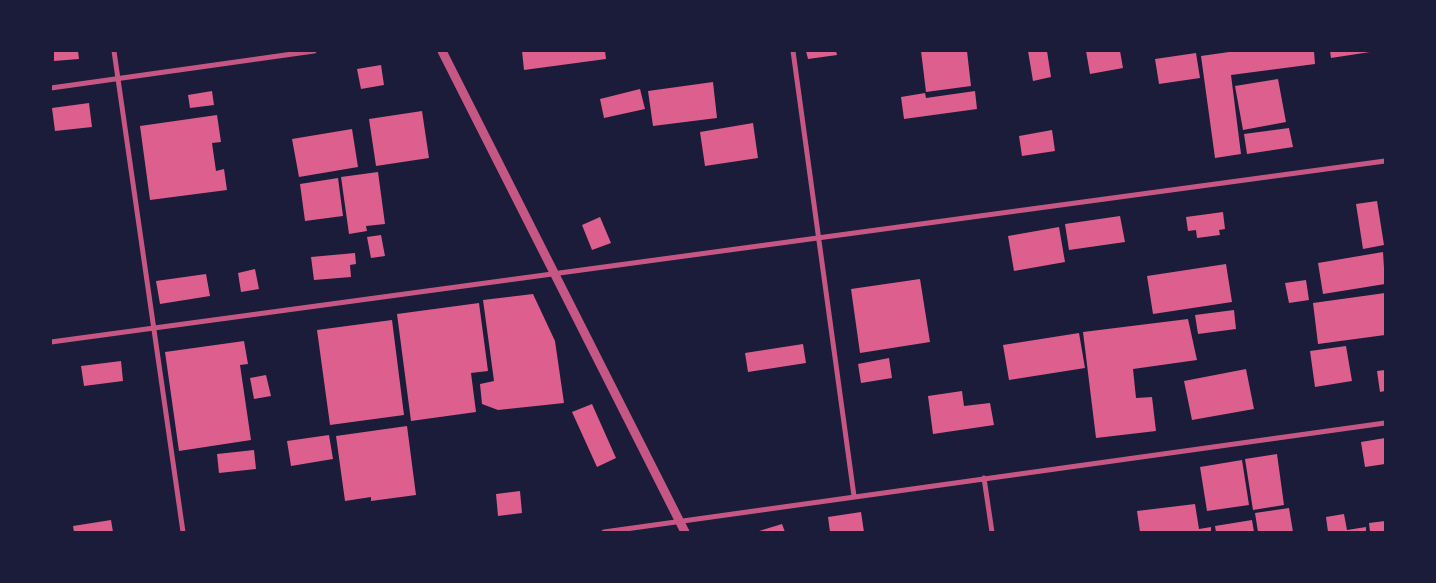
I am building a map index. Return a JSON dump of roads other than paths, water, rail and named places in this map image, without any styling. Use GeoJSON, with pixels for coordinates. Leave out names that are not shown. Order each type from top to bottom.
{"type":"FeatureCollection","features":[{"type":"Feature","properties":{"kind":"street"},"geometry":{"type":"LineString","coordinates":[[114,51],[183,532]]}},
{"type":"Feature","properties":{"kind":"street"},"geometry":{"type":"LineString","coordinates":[[51,88],[314,51]]}},
{"type":"Feature","properties":{"kind":"street"},"geometry":{"type":"LineString","coordinates":[[442,51],[552,274],[685,532]]}},
{"type":"Feature","properties":{"kind":"street"},"geometry":{"type":"LineString","coordinates":[[793,51],[854,496]]}},
{"type":"Feature","properties":{"kind":"street"},"geometry":{"type":"LineString","coordinates":[[51,342],[1385,161]]}},
{"type":"Feature","properties":{"kind":"street"},"geometry":{"type":"LineString","coordinates":[[604,532],[1385,423]]}},
{"type":"Feature","properties":{"kind":"street"},"geometry":{"type":"LineString","coordinates":[[984,478],[992,532]]}}]}
